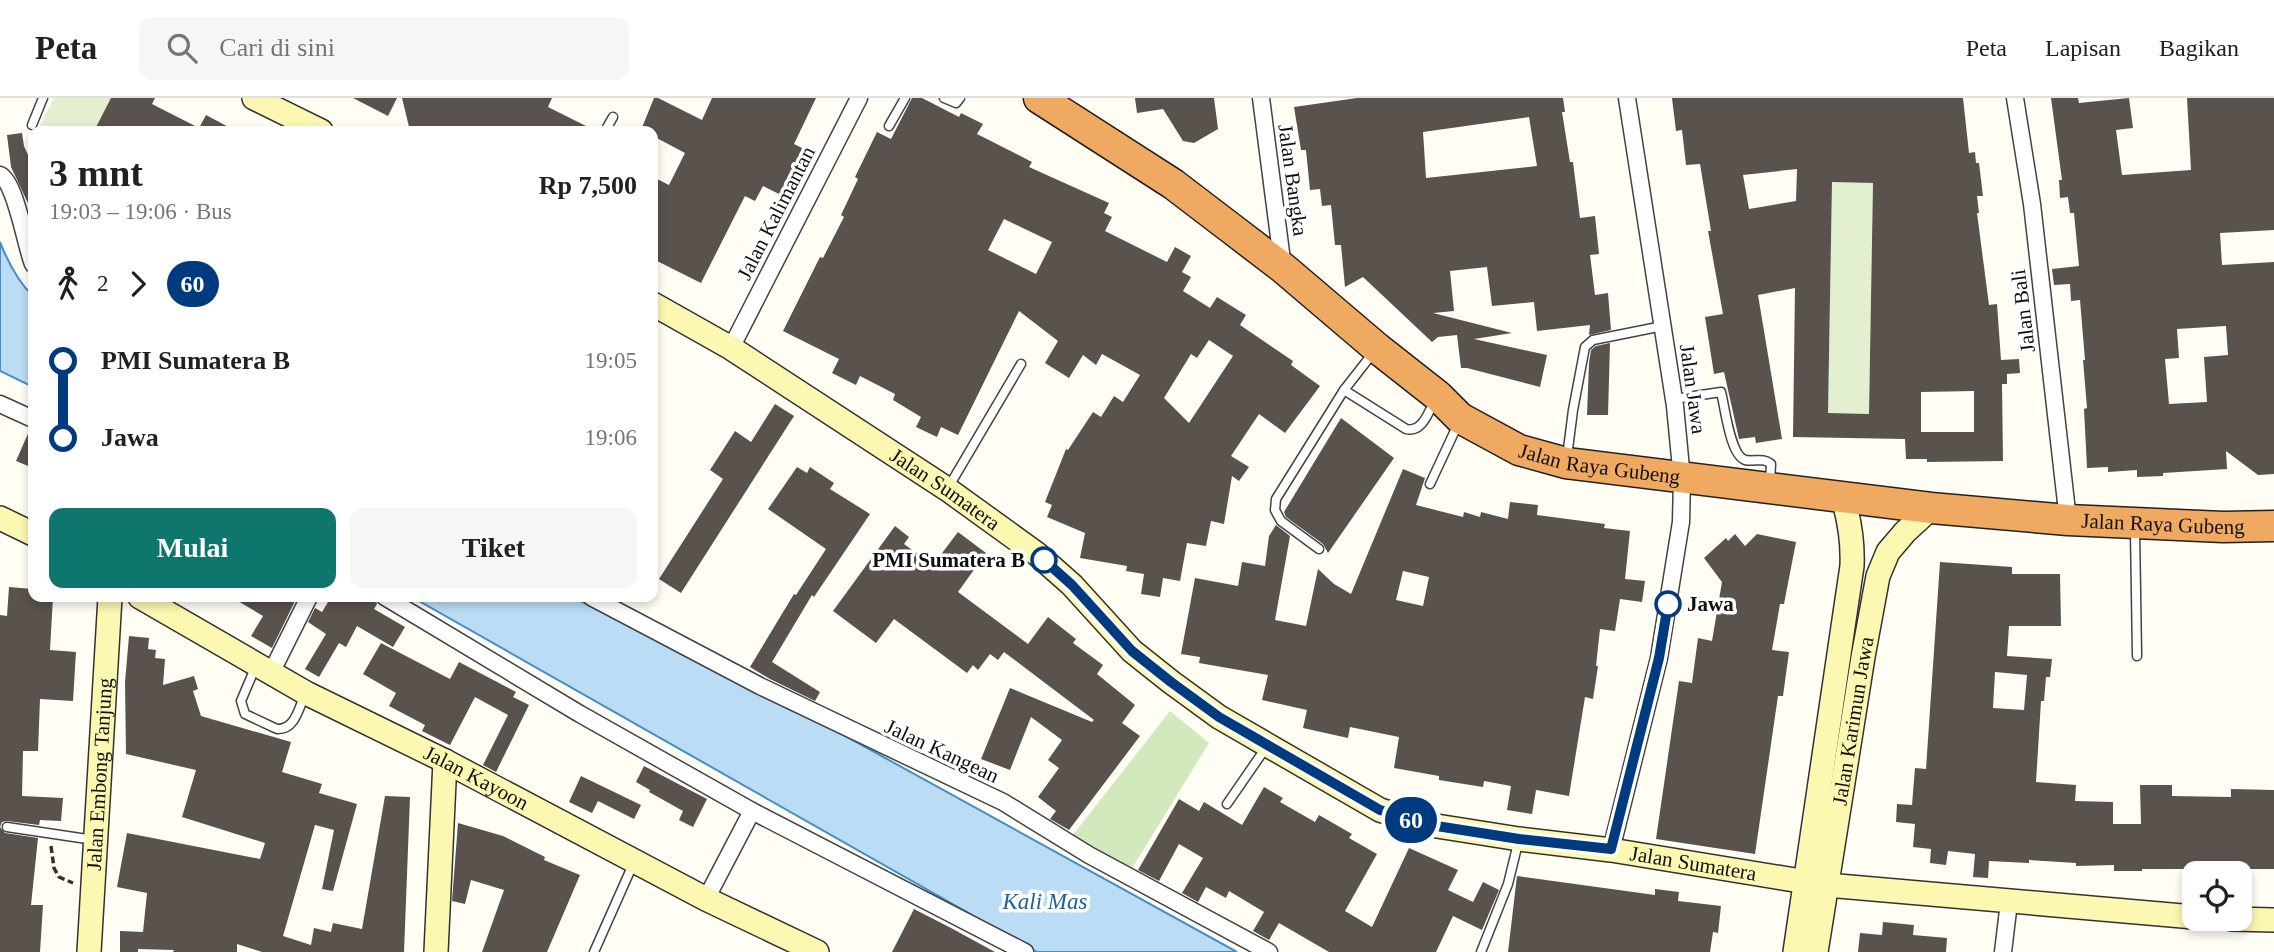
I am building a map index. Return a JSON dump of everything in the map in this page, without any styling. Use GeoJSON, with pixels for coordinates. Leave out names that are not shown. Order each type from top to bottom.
{"type":"FeatureCollection","features":[{"type":"Feature","properties":{"kind":"highway","name":"Jalan Raya Gubeng"},"geometry":{"type":"LineString","coordinates":[[1039,98],[1173,184],[1283,268],[1460,418],[1519,450],[1566,463],[1931,508],[2068,520],[2223,527],[2274,526]]}},
{"type":"Feature","properties":{"kind":"street"},"geometry":{"type":"LineString","coordinates":[[256,98],[311,126]]}},
{"type":"Feature","properties":{"kind":"street","name":"Jalan Kalimantan"},"geometry":{"type":"LineString","coordinates":[[731,348],[859,98]]}},
{"type":"Feature","properties":{"kind":"street","name":"Jalan Bangka"},"geometry":{"type":"LineString","coordinates":[[1261,98],[1283,268]]}},
{"type":"Feature","properties":{"kind":"street","name":"Jalan Jawa"},"geometry":{"type":"LineString","coordinates":[[1611,849],[1659,658],[1681,522],[1682,479],[1674,398],[1627,98]]}},
{"type":"Feature","properties":{"kind":"street","name":"Jalan Bali"},"geometry":{"type":"LineString","coordinates":[[2015,98],[2032,204],[2068,520]]}},
{"type":"Feature","properties":{"kind":"street"},"geometry":{"type":"LineString","coordinates":[[2,176],[17,206],[28,246]]}},
{"type":"Feature","properties":{"kind":"street","name":"Jalan Sumatera"},"geometry":{"type":"LineString","coordinates":[[658,306],[731,348],[947,489],[1037,554],[1072,585],[1132,651],[1219,717],[1380,810],[1424,824],[1519,839],[1611,849],[1817,883],[2182,916]]}},
{"type":"Feature","properties":{"kind":"street"},"geometry":{"type":"LineString","coordinates":[[0,404],[28,417]]}},
{"type":"Feature","properties":{"kind":"street","name":"Jalan Karimun Jawa"},"geometry":{"type":"LineString","coordinates":[[1816,952],[1817,883],[1840,654],[1852,566],[1850,522],[1843,498]]}},
{"type":"Feature","properties":{"kind":"street","name":"Jalan Karimun Jawa"},"geometry":{"type":"LineString","coordinates":[[1796,952],[1817,883],[1878,576],[1888,552],[1931,508]]}},
{"type":"Feature","properties":{"kind":"street"},"geometry":{"type":"LineString","coordinates":[[0,518],[28,532]]}},
{"type":"Feature","properties":{"kind":"street","name":"Jalan Embong Tanjung"},"geometry":{"type":"LineString","coordinates":[[89,952],[110,602]]}},
{"type":"Feature","properties":{"kind":"street","name":"Jalan Kayoon"},"geometry":{"type":"LineString","coordinates":[[149,602],[306,692],[635,860],[780,944],[817,952]]}},
{"type":"Feature","properties":{"kind":"street"},"geometry":{"type":"LineString","coordinates":[[264,669],[306,602]]}},
{"type":"Feature","properties":{"kind":"street"},"geometry":{"type":"LineString","coordinates":[[393,602],[580,714],[752,811],[1025,952]]}},
{"type":"Feature","properties":{"kind":"street","name":"Jalan Kangean"},"geometry":{"type":"LineString","coordinates":[[600,602],[760,686],[1003,802],[1089,855],[1269,952]]}},
{"type":"Feature","properties":{"kind":"street"},"geometry":{"type":"LineString","coordinates":[[1840,654],[1863,657]]}},
{"type":"Feature","properties":{"kind":"street"},"geometry":{"type":"LineString","coordinates":[[436,952],[445,761]]}},
{"type":"Feature","properties":{"kind":"street"},"geometry":{"type":"LineString","coordinates":[[706,900],[752,811]]}},
{"type":"Feature","properties":{"kind":"street"},"geometry":{"type":"LineString","coordinates":[[2003,952],[2009,902]]}},
{"type":"Feature","properties":{"kind":"street"},"geometry":{"type":"LineString","coordinates":[[2252,919],[2274,920]]}},
{"type":"Feature","properties":{"kind":"lane"},"geometry":{"type":"LineString","coordinates":[[32,125],[43,98]]}},
{"type":"Feature","properties":{"kind":"lane"},"geometry":{"type":"LineString","coordinates":[[889,126],[905,98]]}},
{"type":"Feature","properties":{"kind":"lane"},"geometry":{"type":"LineString","coordinates":[[944,98],[956,103],[960,98]]}},
{"type":"Feature","properties":{"kind":"lane"},"geometry":{"type":"LineString","coordinates":[[608,126],[613,117]]}},
{"type":"Feature","properties":{"kind":"lane"},"geometry":{"type":"LineString","coordinates":[[1566,463],[1585,347],[1593,340],[1663,326]]}},
{"type":"Feature","properties":{"kind":"lane"},"geometry":{"type":"LineString","coordinates":[[1319,549],[1281,521],[1275,510],[1276,499],[1344,390],[1377,348]]}},
{"type":"Feature","properties":{"kind":"lane"},"geometry":{"type":"LineString","coordinates":[[947,489],[1021,364]]}},
{"type":"Feature","properties":{"kind":"lane"},"geometry":{"type":"LineString","coordinates":[[1344,390],[1413,431],[1419,428],[1437,396]]}},
{"type":"Feature","properties":{"kind":"lane"},"geometry":{"type":"LineString","coordinates":[[1674,398],[1721,393],[1733,447],[1738,456],[1744,459],[1766,459],[1771,464],[1769,488]]}},
{"type":"Feature","properties":{"kind":"lane"},"geometry":{"type":"LineString","coordinates":[[1430,484],[1460,418]]}},
{"type":"Feature","properties":{"kind":"lane"},"geometry":{"type":"LineString","coordinates":[[2135,523],[2137,656]]}},
{"type":"Feature","properties":{"kind":"lane"},"geometry":{"type":"LineString","coordinates":[[264,669],[241,701],[245,714],[283,730],[292,723],[306,692]]}},
{"type":"Feature","properties":{"kind":"lane"},"geometry":{"type":"LineString","coordinates":[[1227,804],[1268,744]]}},
{"type":"Feature","properties":{"kind":"lane"},"geometry":{"type":"LineString","coordinates":[[7,827],[95,840]]}},
{"type":"Feature","properties":{"kind":"lane"},"geometry":{"type":"LineString","coordinates":[[1480,952],[1508,884],[1519,839]]}},
{"type":"Feature","properties":{"kind":"lane"},"geometry":{"type":"LineString","coordinates":[[594,952],[635,860]]}},
{"type":"Feature","properties":{"kind":"path"},"geometry":{"type":"LineString","coordinates":[[50,834],[54,868],[59,877],[91,890]]}},
{"type":"Feature","properties":{"kind":"green space"},"geometry":{"type":"Polygon","coordinates":[[[54,98],[111,98],[97,126],[40,126],[54,98]]]}},
{"type":"Feature","properties":{"kind":"green space"},"geometry":{"type":"Polygon","coordinates":[[[1832,182],[1873,183],[1869,414],[1828,413],[1832,182]]]}},
{"type":"Feature","properties":{"kind":"green space"},"geometry":{"type":"Polygon","coordinates":[[[1170,711],[1209,743],[1131,870],[1069,840],[1170,711]]]}},
{"type":"Feature","properties":{"kind":"water"},"geometry":{"type":"Polygon","coordinates":[[[0,242],[14,271],[28,290],[28,385],[0,371],[0,242]]]}},
{"type":"Feature","properties":{"kind":"water","name":"Kali Mas"},"geometry":{"type":"Polygon","coordinates":[[[421,602],[583,602],[713,663],[1237,952],[1037,952],[421,602]]]}},
{"type":"Feature","properties":{"kind":"building"},"geometry":{"type":"Polygon","coordinates":[[[111,98],[155,98],[152,104],[195,126],[97,126],[111,98]]]}},
{"type":"Feature","properties":{"kind":"building"},"geometry":{"type":"Polygon","coordinates":[[[353,98],[397,98],[388,116],[353,98]]]}},
{"type":"Feature","properties":{"kind":"building"},"geometry":{"type":"Polygon","coordinates":[[[402,98],[552,98],[548,107],[586,126],[409,126],[402,98]]]}},
{"type":"Feature","properties":{"kind":"building"},"geometry":{"type":"Polygon","coordinates":[[[654,98],[702,120],[712,98],[816,98],[794,144],[804,149],[781,195],[763,186],[755,201],[745,196],[701,283],[658,262],[658,180],[669,185],[685,153],[658,139],[658,126],[643,126],[654,98]]]}},
{"type":"Feature","properties":{"kind":"building"},"geometry":{"type":"Polygon","coordinates":[[[912,98],[922,98],[959,117],[961,113],[983,124],[977,134],[1032,162],[1029,167],[1109,203],[1104,213],[1112,217],[1105,231],[1167,262],[1175,247],[1191,256],[1182,272],[1191,277],[1183,291],[1210,308],[1217,297],[1246,315],[1240,325],[1293,361],[1291,365],[1320,386],[1285,433],[1259,414],[1231,456],[1249,467],[1239,481],[1232,476],[1224,524],[1211,521],[1206,546],[1187,543],[1180,581],[1163,578],[1160,597],[1141,594],[1144,574],[1126,571],[1127,566],[1080,558],[1085,533],[1047,517],[1052,505],[1045,502],[1066,449],[1068,450],[1093,412],[1101,417],[1114,396],[1123,402],[1140,375],[1102,354],[1096,365],[1083,355],[1069,378],[1045,363],[1058,341],[1019,311],[958,435],[941,427],[937,437],[916,427],[921,417],[893,400],[895,394],[860,376],[856,385],[832,373],[839,359],[783,331],[820,257],[823,258],[844,217],[841,215],[858,179],[855,177],[877,132],[891,139],[912,98]],[[1004,219],[988,250],[1036,274],[1052,242],[1004,219]],[[1209,340],[1197,358],[1191,354],[1164,398],[1189,423],[1233,356],[1209,340]]]}},
{"type":"Feature","properties":{"kind":"building"},"geometry":{"type":"Polygon","coordinates":[[[1135,98],[1214,98],[1218,129],[1194,143],[1183,141],[1163,109],[1137,113],[1135,98]]]}},
{"type":"Feature","properties":{"kind":"building"},"geometry":{"type":"Polygon","coordinates":[[[1357,98],[1563,98],[1565,112],[1562,112],[1570,162],[1573,162],[1580,218],[1595,216],[1599,254],[1590,255],[1595,295],[1608,293],[1611,330],[1589,335],[1590,325],[1537,331],[1534,302],[1492,306],[1487,267],[1450,271],[1454,311],[1433,313],[1512,333],[1474,339],[1547,355],[1540,387],[1461,368],[1457,335],[1438,337],[1432,342],[1363,277],[1345,287],[1341,245],[1335,245],[1331,205],[1322,206],[1320,189],[1310,190],[1306,150],[1301,150],[1294,107],[1357,98]],[[1529,117],[1423,132],[1426,178],[1537,166],[1529,117]]]}},
{"type":"Feature","properties":{"kind":"building"},"geometry":{"type":"Polygon","coordinates":[[[1672,98],[1963,98],[1969,153],[1975,152],[1976,163],[1979,163],[1983,196],[1977,196],[1977,213],[1989,305],[1997,304],[2001,360],[2019,359],[2020,373],[2007,374],[2007,384],[2002,384],[2003,461],[1927,462],[1927,459],[1906,459],[1905,439],[1793,437],[1795,288],[1758,295],[1782,439],[1756,443],[1755,437],[1739,439],[1724,372],[1714,374],[1705,317],[1723,314],[1708,231],[1711,231],[1700,164],[1686,165],[1682,130],[1676,131],[1672,98]],[[1797,169],[1743,175],[1749,209],[1796,201],[1797,169]],[[1832,182],[1828,413],[1869,414],[1873,183],[1832,182]],[[1974,391],[1921,392],[1921,432],[1974,432],[1974,391]]]}},
{"type":"Feature","properties":{"kind":"building"},"geometry":{"type":"Polygon","coordinates":[[[2051,98],[2078,98],[2079,103],[2129,98],[2133,128],[2116,130],[2122,175],[2191,170],[2187,98],[2274,98],[2274,230],[2220,233],[2222,265],[2274,262],[2274,474],[2258,475],[2226,451],[2227,469],[2137,477],[2137,470],[2108,472],[2108,467],[2087,468],[2085,360],[2080,300],[2071,301],[2070,284],[2054,285],[2052,269],[2079,266],[2074,213],[2070,213],[2068,197],[2060,198],[2059,180],[2062,180],[2051,98]],[[2226,326],[2177,329],[2179,358],[2165,359],[2169,404],[2207,402],[2204,357],[2228,355],[2226,326]]]}},
{"type":"Feature","properties":{"kind":"building"},"geometry":{"type":"Polygon","coordinates":[[[206,115],[227,126],[200,126],[206,115]]]}},
{"type":"Feature","properties":{"kind":"building"},"geometry":{"type":"Polygon","coordinates":[[[22,133],[28,155],[28,203],[11,167],[7,135],[22,133]]]}},
{"type":"Feature","properties":{"kind":"building"},"geometry":{"type":"Polygon","coordinates":[[[1610,343],[1608,415],[1587,415],[1591,350],[1610,343]]]}},
{"type":"Feature","properties":{"kind":"building"},"geometry":{"type":"Polygon","coordinates":[[[775,404],[794,416],[681,593],[659,579],[723,479],[710,470],[735,431],[751,442],[775,404]]]}},
{"type":"Feature","properties":{"kind":"building"},"geometry":{"type":"Polygon","coordinates":[[[1341,418],[1394,458],[1328,553],[1323,544],[1286,517],[1284,512],[1341,418]]]}},
{"type":"Feature","properties":{"kind":"building"},"geometry":{"type":"Polygon","coordinates":[[[28,434],[28,466],[16,461],[28,434]]]}},
{"type":"Feature","properties":{"kind":"building"},"geometry":{"type":"Polygon","coordinates":[[[797,467],[807,473],[810,467],[834,483],[830,489],[870,514],[814,597],[812,595],[772,662],[820,692],[815,701],[750,667],[794,594],[796,595],[826,549],[768,509],[797,467]]]}},
{"type":"Feature","properties":{"kind":"building"},"geometry":{"type":"Polygon","coordinates":[[[1403,469],[1425,478],[1416,505],[1463,517],[1464,512],[1480,517],[1481,512],[1508,519],[1510,502],[1538,505],[1537,515],[1605,524],[1604,528],[1630,531],[1625,579],[1645,581],[1642,602],[1620,599],[1615,631],[1600,629],[1593,699],[1585,697],[1569,796],[1536,790],[1532,814],[1507,810],[1511,786],[1484,781],[1483,787],[1439,780],[1439,776],[1394,768],[1399,737],[1350,727],[1348,738],[1303,728],[1307,710],[1262,700],[1268,675],[1199,663],[1200,657],[1181,654],[1195,578],[1238,586],[1242,562],[1265,566],[1269,536],[1276,525],[1290,536],[1275,620],[1306,626],[1318,569],[1334,584],[1351,594],[1403,469]],[[1403,571],[1396,600],[1423,606],[1429,577],[1403,571]]]}},
{"type":"Feature","properties":{"kind":"building"},"geometry":{"type":"Polygon","coordinates":[[[895,526],[909,537],[904,544],[933,565],[958,532],[986,553],[958,592],[1028,644],[1048,617],[1076,639],[1073,643],[1103,665],[1097,674],[1135,705],[1122,723],[1140,736],[1069,830],[1050,819],[1056,811],[1038,797],[1059,768],[1048,760],[1062,740],[1031,717],[1010,770],[981,759],[1010,688],[1092,722],[1094,720],[1004,652],[998,660],[990,654],[978,670],[973,665],[967,673],[894,619],[876,643],[833,611],[895,526]]]}},
{"type":"Feature","properties":{"kind":"building"},"geometry":{"type":"Polygon","coordinates":[[[1735,534],[1745,546],[1757,534],[1796,542],[1784,604],[1780,604],[1772,650],[1789,652],[1783,696],[1778,696],[1755,854],[1656,839],[1679,681],[1692,683],[1698,638],[1712,641],[1722,582],[1704,558],[1726,538],[1728,541],[1735,534]]]}},
{"type":"Feature","properties":{"kind":"building"},"geometry":{"type":"Polygon","coordinates":[[[1940,562],[2012,567],[2012,574],[2060,574],[2061,626],[2009,626],[2007,656],[2052,659],[2050,677],[2046,677],[2044,701],[2041,701],[2036,782],[2076,785],[2075,801],[2113,802],[2113,824],[2141,824],[2140,785],[2172,785],[2172,796],[2231,797],[2231,789],[2274,790],[2274,869],[2252,869],[2252,861],[2182,861],[2182,869],[2114,871],[2114,865],[2076,866],[2076,863],[2029,860],[2029,863],[1989,861],[1988,878],[1973,877],[1975,854],[1948,851],[1946,865],[1930,863],[1931,849],[1913,847],[1915,824],[1896,822],[1897,804],[1912,805],[1915,768],[1926,769],[1940,562]],[[1995,672],[1993,708],[2024,710],[2027,675],[1995,672]]]}},
{"type":"Feature","properties":{"kind":"building"},"geometry":{"type":"Polygon","coordinates":[[[9,587],[28,589],[28,602],[53,602],[50,650],[76,652],[73,701],[40,699],[38,751],[23,751],[22,796],[63,798],[61,821],[40,820],[39,825],[2,822],[0,827],[0,615],[7,616],[9,587]]]}},
{"type":"Feature","properties":{"kind":"building"},"geometry":{"type":"Polygon","coordinates":[[[239,602],[295,602],[272,648],[251,636],[263,616],[239,602]]]}},
{"type":"Feature","properties":{"kind":"building"},"geometry":{"type":"Polygon","coordinates":[[[328,602],[376,602],[374,609],[405,627],[393,647],[357,626],[346,647],[339,643],[319,677],[305,669],[326,634],[308,622],[315,608],[322,612],[328,602]]]}},
{"type":"Feature","properties":{"kind":"building"},"geometry":{"type":"Polygon","coordinates":[[[129,636],[149,638],[148,649],[156,650],[155,658],[165,659],[163,685],[194,676],[198,689],[193,691],[201,716],[291,742],[282,772],[322,784],[319,793],[357,804],[333,891],[322,889],[334,830],[315,825],[283,936],[311,945],[314,928],[331,932],[333,923],[362,929],[385,796],[410,797],[404,952],[262,952],[237,944],[237,952],[138,949],[138,952],[120,952],[120,931],[143,932],[147,893],[117,887],[127,833],[260,859],[265,843],[182,817],[196,770],[126,754],[125,682],[129,636]]]}},
{"type":"Feature","properties":{"kind":"building"},"geometry":{"type":"Polygon","coordinates":[[[381,643],[450,679],[459,662],[516,692],[513,697],[529,705],[496,772],[483,765],[508,715],[475,697],[450,745],[422,731],[425,725],[389,706],[396,693],[363,674],[381,643]]]}},
{"type":"Feature","properties":{"kind":"building"},"geometry":{"type":"Polygon","coordinates":[[[644,766],[707,799],[693,827],[679,820],[683,811],[636,782],[644,766]]]}},
{"type":"Feature","properties":{"kind":"building"},"geometry":{"type":"Polygon","coordinates":[[[581,776],[641,805],[634,819],[598,801],[592,813],[569,802],[581,776]]]}},
{"type":"Feature","properties":{"kind":"building"},"geometry":{"type":"Polygon","coordinates":[[[1264,787],[1283,798],[1280,802],[1315,822],[1319,815],[1352,834],[1349,838],[1377,854],[1345,911],[1372,927],[1409,848],[1458,870],[1448,890],[1473,902],[1483,882],[1499,890],[1482,930],[1453,916],[1436,952],[1329,952],[1279,923],[1269,940],[1253,931],[1264,912],[1229,891],[1226,898],[1206,887],[1198,902],[1182,893],[1203,858],[1179,844],[1159,881],[1138,870],[1179,799],[1199,811],[1204,802],[1242,825],[1264,787]]]}},
{"type":"Feature","properties":{"kind":"building"},"geometry":{"type":"Polygon","coordinates":[[[458,823],[503,836],[545,857],[544,860],[580,875],[547,952],[482,952],[504,890],[471,880],[465,904],[452,901],[458,823]]]}},
{"type":"Feature","properties":{"kind":"building"},"geometry":{"type":"Polygon","coordinates":[[[0,827],[5,833],[38,838],[31,905],[43,905],[40,952],[0,952],[0,827]]]}},
{"type":"Feature","properties":{"kind":"building"},"geometry":{"type":"Polygon","coordinates":[[[1517,876],[1655,895],[1655,889],[1679,892],[1678,901],[1721,906],[1718,933],[1713,932],[1710,952],[1508,952],[1517,876]]]}},
{"type":"Feature","properties":{"kind":"building"},"geometry":{"type":"Polygon","coordinates":[[[914,909],[951,928],[995,952],[892,952],[914,909]]]}},
{"type":"Feature","properties":{"kind":"building"},"geometry":{"type":"Polygon","coordinates":[[[1883,922],[1914,925],[1913,935],[1947,938],[1946,952],[1858,952],[1860,933],[1882,935],[1883,922]]]}},
{"type":"Feature","properties":{"kind":"bus line","name":"60"},"geometry":{"type":"LineString","coordinates":[[1044,560],[1072,585],[1132,651],[1171,682],[1219,717],[1380,810],[1424,824],[1474,833],[1611,849],[1659,658],[1668,604]]}},
{"type":"Feature","properties":{"kind":"place","name":"PMI Sumatera B"},"geometry":{"type":"Point","coordinates":[1044,560]}},
{"type":"Feature","properties":{"kind":"place","name":"Jawa"},"geometry":{"type":"Point","coordinates":[1668,604]}}]}
